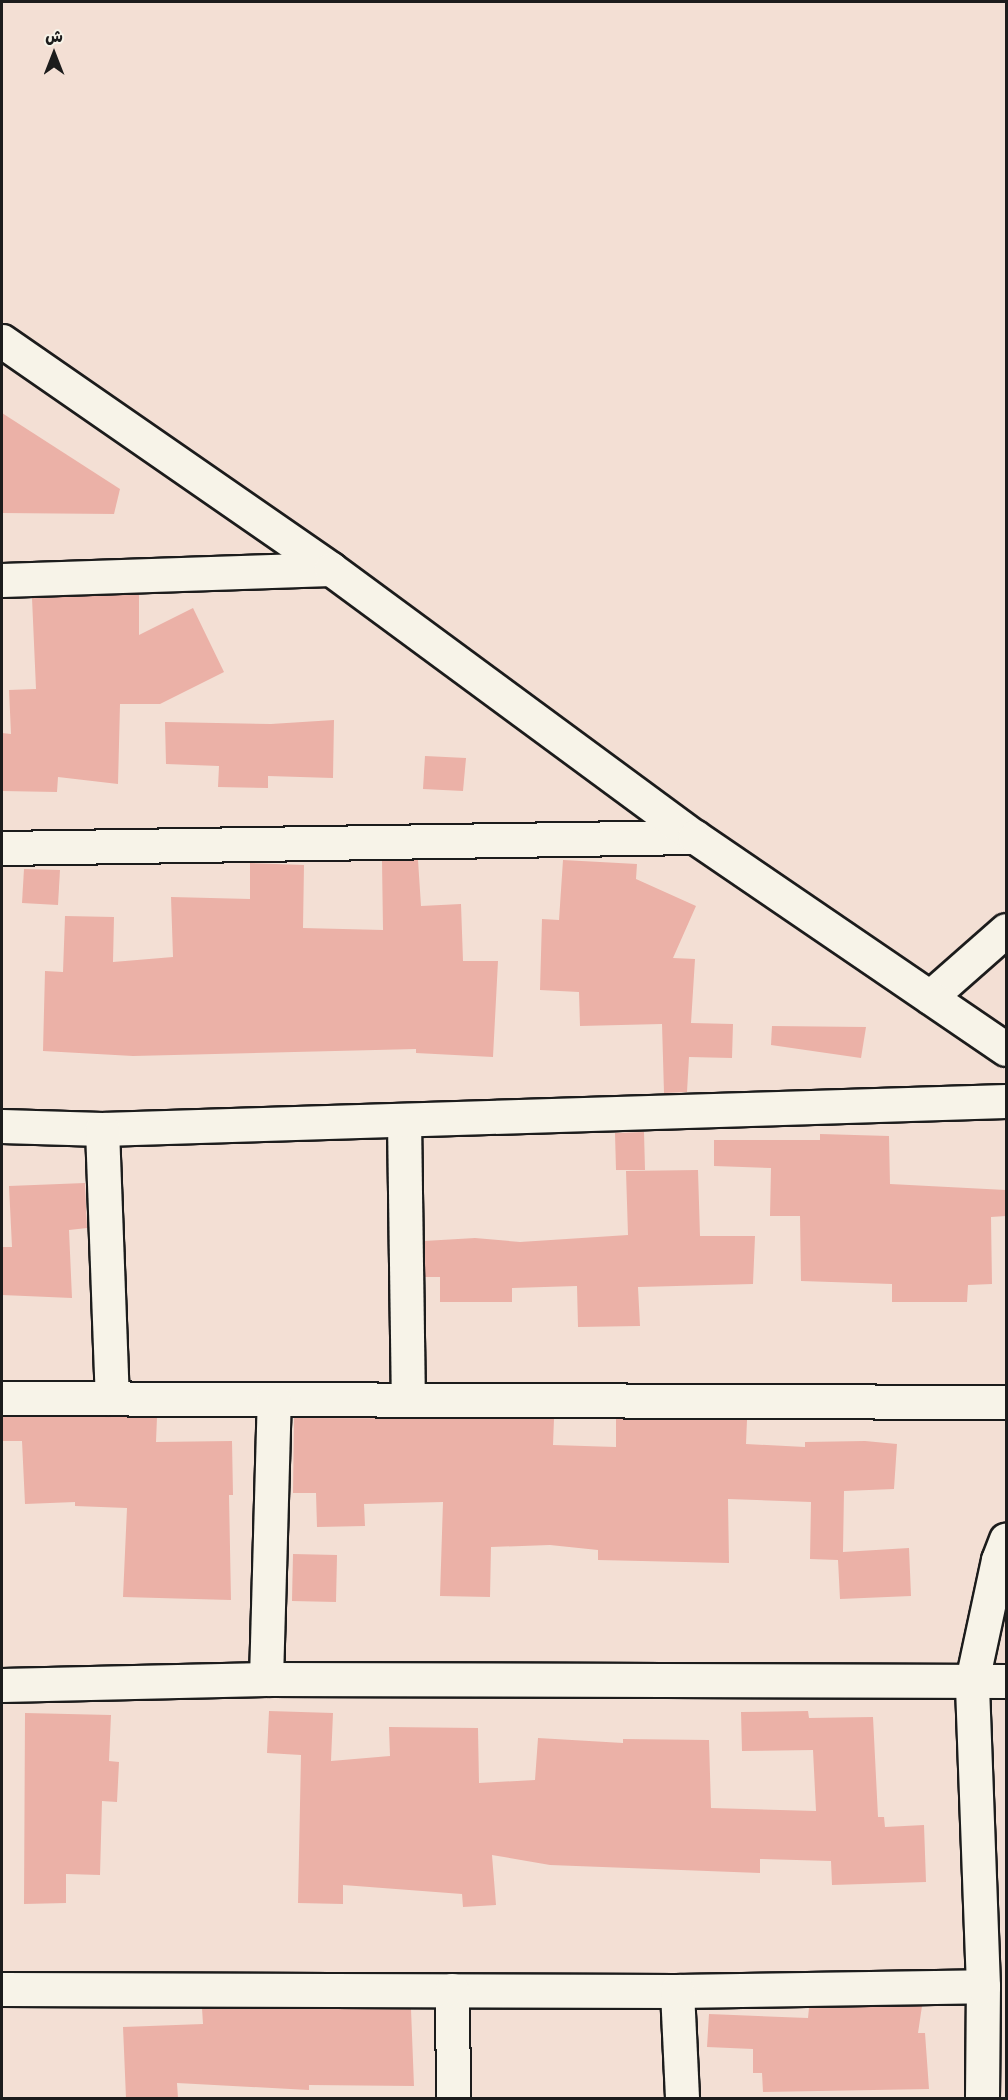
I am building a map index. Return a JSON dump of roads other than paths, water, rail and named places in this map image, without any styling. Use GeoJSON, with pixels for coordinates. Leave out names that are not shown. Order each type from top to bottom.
{"type":"FeatureCollection","features":[{"type":"Feature","properties":{"kind":"street"},"geometry":{"type":"LineString","coordinates":[[2,341],[331,569],[695,837],[1006,1049]]}},
{"type":"Feature","properties":{"kind":"street"},"geometry":{"type":"LineString","coordinates":[[2,580],[331,569]]}},
{"type":"Feature","properties":{"kind":"street"},"geometry":{"type":"LineString","coordinates":[[2,848],[695,837]]}},
{"type":"Feature","properties":{"kind":"street"},"geometry":{"type":"LineString","coordinates":[[930,997],[1006,930]]}},
{"type":"Feature","properties":{"kind":"street"},"geometry":{"type":"LineString","coordinates":[[2,1126],[102,1129],[1006,1101]]}},
{"type":"Feature","properties":{"kind":"street"},"geometry":{"type":"LineString","coordinates":[[404,1120],[408,1399]]}},
{"type":"Feature","properties":{"kind":"street"},"geometry":{"type":"LineString","coordinates":[[102,1129],[112,1398]]}},
{"type":"Feature","properties":{"kind":"street"},"geometry":{"type":"LineString","coordinates":[[2,1398],[1006,1402]]}},
{"type":"Feature","properties":{"kind":"street"},"geometry":{"type":"LineString","coordinates":[[266,1679],[274,1399]]}},
{"type":"Feature","properties":{"kind":"street"},"geometry":{"type":"LineString","coordinates":[[982,2098],[983,1986],[972,1681],[998,1560],[1006,1539]]}},
{"type":"Feature","properties":{"kind":"street"},"geometry":{"type":"LineString","coordinates":[[2,1685],[266,1679],[1006,1681]]}},
{"type":"Feature","properties":{"kind":"street"},"geometry":{"type":"LineString","coordinates":[[2,1989],[677,1990],[983,1986]]}},
{"type":"Feature","properties":{"kind":"street"},"geometry":{"type":"LineString","coordinates":[[452,1990],[453,2098]]}},
{"type":"Feature","properties":{"kind":"street"},"geometry":{"type":"LineString","coordinates":[[677,1990],[682,2098]]}}]}
